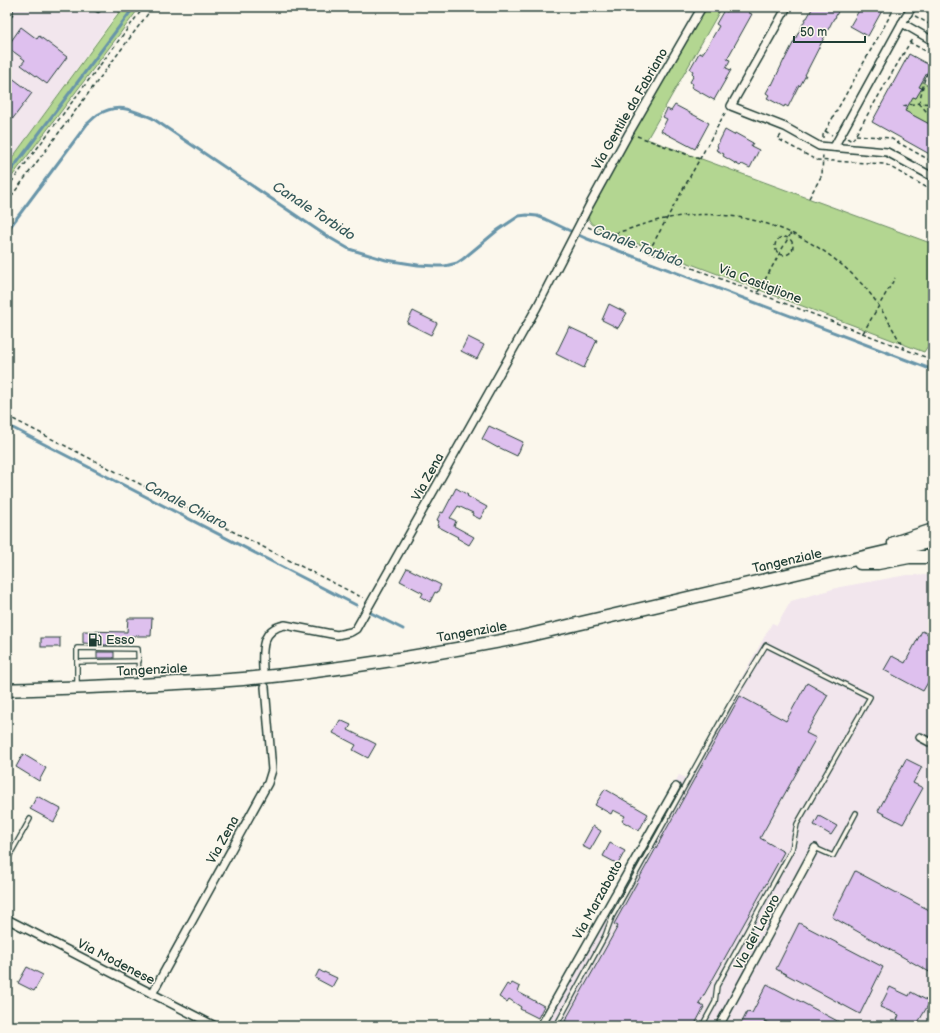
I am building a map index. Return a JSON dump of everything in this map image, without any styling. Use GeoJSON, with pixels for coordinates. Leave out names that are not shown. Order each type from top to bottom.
{"type":"FeatureCollection","features":[{"type":"Feature","properties":{"kind":"main road"},"geometry":{"type":"LineString","coordinates":[[833,564],[933,530]]}},
{"type":"Feature","properties":{"kind":"main road","name":"Tangenziale"},"geometry":{"type":"LineString","coordinates":[[7,690],[78,688],[242,679],[317,671],[450,650],[518,638],[933,541]]}},
{"type":"Feature","properties":{"kind":"main road"},"geometry":{"type":"LineString","coordinates":[[833,564],[878,563],[909,557],[933,557]]}},
{"type":"Feature","properties":{"kind":"street","name":"Via Gentile da Fabriano"},"geometry":{"type":"LineString","coordinates":[[581,223],[590,204],[702,7]]}},
{"type":"Feature","properties":{"kind":"street"},"geometry":{"type":"LineString","coordinates":[[787,7],[731,106],[785,127],[819,146],[887,152],[933,177]]}},
{"type":"Feature","properties":{"kind":"street"},"geometry":{"type":"LineString","coordinates":[[834,147],[912,7]]}},
{"type":"Feature","properties":{"kind":"street"},"geometry":{"type":"LineString","coordinates":[[902,23],[933,41]]}},
{"type":"Feature","properties":{"kind":"street","name":"Via Zena"},"geometry":{"type":"LineString","coordinates":[[263,668],[263,645],[266,637],[275,628],[285,625],[337,635],[356,629],[537,307],[581,223]]}},
{"type":"Feature","properties":{"kind":"street","name":"Via Zena"},"geometry":{"type":"LineString","coordinates":[[152,994],[268,784],[272,770],[265,687]]}},
{"type":"Feature","properties":{"kind":"street"},"geometry":{"type":"LineString","coordinates":[[920,738],[933,744]]}},
{"type":"Feature","properties":{"kind":"street","name":"Via Marzabotto"},"geometry":{"type":"LineString","coordinates":[[542,1026],[676,787]]}},
{"type":"Feature","properties":{"kind":"street","name":"Via del Lavoro"},"geometry":{"type":"LineString","coordinates":[[719,1026],[815,848]]}},
{"type":"Feature","properties":{"kind":"street","name":"Via Modenese"},"geometry":{"type":"LineString","coordinates":[[7,919],[215,1026]]}},
{"type":"Feature","properties":{"kind":"lane"},"geometry":{"type":"LineString","coordinates":[[93,7],[98,10],[100,7]]}},
{"type":"Feature","properties":{"kind":"lane"},"geometry":{"type":"LineString","coordinates":[[556,1026],[605,936],[612,917],[730,706],[766,645],[870,696],[797,824],[792,849],[717,986],[715,1002],[702,1026]]}},
{"type":"Feature","properties":{"kind":"lane"},"geometry":{"type":"LineString","coordinates":[[78,688],[77,648],[138,650],[139,685]]}},
{"type":"Feature","properties":{"kind":"lane"},"geometry":{"type":"LineString","coordinates":[[77,662],[139,661]]}},
{"type":"Feature","properties":{"kind":"lane"},"geometry":{"type":"LineString","coordinates":[[815,848],[833,856],[856,813]]}},
{"type":"Feature","properties":{"kind":"lane"},"geometry":{"type":"LineString","coordinates":[[7,860],[30,819]]}},
{"type":"Feature","properties":{"kind":"path"},"geometry":{"type":"LineString","coordinates":[[7,188],[144,7]]}},
{"type":"Feature","properties":{"kind":"path"},"geometry":{"type":"LineString","coordinates":[[7,202],[153,7]]}},
{"type":"Feature","properties":{"kind":"path"},"geometry":{"type":"LineString","coordinates":[[809,198],[822,175],[823,135],[894,7]]}},
{"type":"Feature","properties":{"kind":"path"},"geometry":{"type":"LineString","coordinates":[[825,131],[834,136],[844,136],[852,141],[909,42],[933,55]]}},
{"type":"Feature","properties":{"kind":"path"},"geometry":{"type":"LineString","coordinates":[[919,103],[925,78],[933,64]]}},
{"type":"Feature","properties":{"kind":"path"},"geometry":{"type":"LineString","coordinates":[[919,103],[933,119]]}},
{"type":"Feature","properties":{"kind":"path"},"geometry":{"type":"LineString","coordinates":[[903,106],[919,103],[933,104]]}},
{"type":"Feature","properties":{"kind":"path"},"geometry":{"type":"LineString","coordinates":[[649,251],[699,159],[727,110],[731,106]]}},
{"type":"Feature","properties":{"kind":"path"},"geometry":{"type":"LineString","coordinates":[[785,127],[778,139],[816,160],[885,164],[933,191]]}},
{"type":"Feature","properties":{"kind":"path"},"geometry":{"type":"LineString","coordinates":[[630,133],[699,159]]}},
{"type":"Feature","properties":{"kind":"path"},"geometry":{"type":"LineString","coordinates":[[856,135],[890,138],[933,162]]}},
{"type":"Feature","properties":{"kind":"path"},"geometry":{"type":"LineString","coordinates":[[606,235],[666,219],[709,215],[745,218],[784,230],[804,239],[827,253],[860,281],[878,306],[904,349]]}},
{"type":"Feature","properties":{"kind":"path","name":"Via Castiglione"},"geometry":{"type":"LineString","coordinates":[[581,223],[606,235],[933,360]]}},
{"type":"Feature","properties":{"kind":"path"},"geometry":{"type":"LineString","coordinates":[[758,293],[791,233]]}},
{"type":"Feature","properties":{"kind":"path"},"geometry":{"type":"LineString","coordinates":[[780,238],[788,238],[792,244],[792,251],[786,255],[779,254],[774,247],[776,242],[780,238]]}},
{"type":"Feature","properties":{"kind":"path"},"geometry":{"type":"LineString","coordinates":[[863,333],[895,278]]}},
{"type":"Feature","properties":{"kind":"path"},"geometry":{"type":"LineString","coordinates":[[7,416],[371,602]]}},
{"type":"Feature","properties":{"kind":"shaded area"},"geometry":{"type":"Polygon","coordinates":[[[7,7],[121,7],[7,165],[7,7]]]}},
{"type":"Feature","properties":{"kind":"shaded area"},"geometry":{"type":"Polygon","coordinates":[[[907,575],[933,575],[933,1026],[538,1026],[679,775],[686,778],[772,623],[777,625],[791,601],[840,587],[907,575]]]}},
{"type":"Feature","properties":{"kind":"green space"},"geometry":{"type":"Polygon","coordinates":[[[123,7],[140,7],[7,183],[7,165],[123,7]]]}},
{"type":"Feature","properties":{"kind":"green space"},"geometry":{"type":"Polygon","coordinates":[[[705,7],[722,7],[647,139],[933,244],[933,338],[924,352],[646,247],[601,229],[592,224],[589,220],[588,213],[705,7]]]}},
{"type":"Feature","properties":{"kind":"green space"},"geometry":{"type":"Polygon","coordinates":[[[922,82],[933,88],[933,126],[901,109],[913,97],[916,98],[921,89],[919,87],[922,82]]]}},
{"type":"Feature","properties":{"kind":"building"},"geometry":{"type":"Polygon","coordinates":[[[730,7],[743,7],[752,14],[727,59],[730,60],[726,68],[731,70],[714,100],[691,87],[693,84],[690,82],[694,75],[692,73],[693,71],[690,69],[699,53],[702,54],[707,47],[719,26],[716,24],[724,10],[727,12],[730,7]]]}},
{"type":"Feature","properties":{"kind":"building"},"geometry":{"type":"Polygon","coordinates":[[[813,7],[840,7],[800,86],[799,85],[788,107],[785,105],[784,107],[767,98],[769,95],[766,93],[771,84],[772,85],[813,7]]]}},
{"type":"Feature","properties":{"kind":"building"},"geometry":{"type":"Polygon","coordinates":[[[861,7],[884,7],[868,36],[850,26],[861,7]]]}},
{"type":"Feature","properties":{"kind":"building"},"geometry":{"type":"Polygon","coordinates":[[[21,27],[37,39],[39,36],[67,57],[47,84],[21,65],[25,60],[7,47],[21,27]]]}},
{"type":"Feature","properties":{"kind":"building"},"geometry":{"type":"Polygon","coordinates":[[[909,54],[931,66],[919,87],[922,88],[916,98],[913,97],[905,111],[933,126],[933,156],[872,122],[909,54]]]}},
{"type":"Feature","properties":{"kind":"building"},"geometry":{"type":"Polygon","coordinates":[[[7,74],[32,93],[11,121],[7,118],[7,74]]]}},
{"type":"Feature","properties":{"kind":"building"},"geometry":{"type":"Polygon","coordinates":[[[675,105],[709,123],[695,149],[661,131],[667,119],[663,117],[667,109],[671,111],[675,105]]]}},
{"type":"Feature","properties":{"kind":"building"},"geometry":{"type":"Polygon","coordinates":[[[725,130],[734,135],[735,133],[753,143],[751,146],[759,150],[750,168],[742,164],[740,166],[716,150],[725,130]]]}},
{"type":"Feature","properties":{"kind":"building"},"geometry":{"type":"Polygon","coordinates":[[[609,304],[627,313],[618,328],[602,320],[609,304]]]}},
{"type":"Feature","properties":{"kind":"building"},"geometry":{"type":"Polygon","coordinates":[[[413,311],[437,323],[431,335],[407,323],[413,311]]]}},
{"type":"Feature","properties":{"kind":"building"},"geometry":{"type":"Polygon","coordinates":[[[569,327],[597,340],[584,368],[556,354],[569,327]]]}},
{"type":"Feature","properties":{"kind":"building"},"geometry":{"type":"Polygon","coordinates":[[[468,337],[484,345],[477,359],[461,351],[468,337]]]}},
{"type":"Feature","properties":{"kind":"building"},"geometry":{"type":"Polygon","coordinates":[[[489,426],[523,442],[517,456],[482,439],[489,426]]]}},
{"type":"Feature","properties":{"kind":"building"},"geometry":{"type":"Polygon","coordinates":[[[456,488],[487,507],[480,519],[472,515],[473,513],[458,506],[450,518],[456,521],[454,526],[474,537],[469,545],[457,538],[458,537],[437,526],[439,521],[437,520],[441,512],[443,513],[456,488]]]}},
{"type":"Feature","properties":{"kind":"building"},"geometry":{"type":"Polygon","coordinates":[[[407,568],[441,585],[437,593],[435,592],[430,602],[421,597],[423,593],[400,581],[407,568]]]}},
{"type":"Feature","properties":{"kind":"building"},"geometry":{"type":"Polygon","coordinates":[[[128,618],[152,618],[151,636],[129,636],[129,643],[115,643],[115,645],[83,643],[83,631],[127,632],[128,618]]]}},
{"type":"Feature","properties":{"kind":"building"},"geometry":{"type":"Polygon","coordinates":[[[922,631],[933,636],[933,678],[931,677],[923,691],[884,670],[892,656],[905,663],[922,631]]]}},
{"type":"Feature","properties":{"kind":"building"},"geometry":{"type":"Polygon","coordinates":[[[41,638],[60,638],[60,647],[41,647],[41,638]]]}},
{"type":"Feature","properties":{"kind":"building"},"geometry":{"type":"Polygon","coordinates":[[[97,652],[114,652],[114,658],[97,658],[97,652]]]}},
{"type":"Feature","properties":{"kind":"building"},"geometry":{"type":"Polygon","coordinates":[[[807,683],[828,695],[806,733],[816,738],[760,838],[784,852],[699,1004],[704,1007],[694,1026],[575,1026],[565,1021],[618,926],[614,924],[740,696],[786,721],[807,683]]]}},
{"type":"Feature","properties":{"kind":"building"},"geometry":{"type":"Polygon","coordinates":[[[340,720],[351,725],[348,730],[376,744],[368,758],[353,750],[356,745],[333,733],[340,720]]]}},
{"type":"Feature","properties":{"kind":"building"},"geometry":{"type":"Polygon","coordinates":[[[23,754],[46,768],[39,781],[16,767],[23,754]]]}},
{"type":"Feature","properties":{"kind":"building"},"geometry":{"type":"Polygon","coordinates":[[[906,759],[922,767],[913,783],[923,788],[903,824],[878,811],[906,759]]]}},
{"type":"Feature","properties":{"kind":"building"},"geometry":{"type":"Polygon","coordinates":[[[605,789],[648,814],[639,831],[622,821],[625,816],[613,810],[611,814],[595,805],[605,789]]]}},
{"type":"Feature","properties":{"kind":"building"},"geometry":{"type":"Polygon","coordinates":[[[37,796],[61,809],[54,822],[30,809],[37,796]]]}},
{"type":"Feature","properties":{"kind":"building"},"geometry":{"type":"Polygon","coordinates":[[[819,816],[837,826],[831,835],[814,825],[819,816]]]}},
{"type":"Feature","properties":{"kind":"building"},"geometry":{"type":"Polygon","coordinates":[[[593,826],[601,831],[590,850],[582,846],[593,826]]]}},
{"type":"Feature","properties":{"kind":"building"},"geometry":{"type":"Polygon","coordinates":[[[610,843],[625,851],[618,864],[603,856],[610,843]]]}},
{"type":"Feature","properties":{"kind":"building"},"geometry":{"type":"Polygon","coordinates":[[[855,871],[933,912],[933,974],[832,917],[855,871]]]}},
{"type":"Feature","properties":{"kind":"building"},"geometry":{"type":"Polygon","coordinates":[[[799,923],[883,967],[860,1014],[776,969],[799,923]]]}},
{"type":"Feature","properties":{"kind":"building"},"geometry":{"type":"Polygon","coordinates":[[[27,967],[43,975],[34,991],[18,983],[27,967]]]}},
{"type":"Feature","properties":{"kind":"building"},"geometry":{"type":"Polygon","coordinates":[[[319,970],[337,978],[332,987],[315,978],[319,970]]]}},
{"type":"Feature","properties":{"kind":"building"},"geometry":{"type":"Polygon","coordinates":[[[512,983],[520,987],[518,992],[544,1006],[538,1018],[520,1009],[521,1007],[509,999],[507,1002],[499,997],[507,984],[510,986],[512,983]]]}},
{"type":"Feature","properties":{"kind":"building"},"geometry":{"type":"Polygon","coordinates":[[[767,984],[847,1026],[774,1026],[765,1021],[763,1026],[740,1026],[747,1012],[752,1013],[767,984]]]}},
{"type":"Feature","properties":{"kind":"building"},"geometry":{"type":"Polygon","coordinates":[[[890,987],[909,996],[911,992],[930,1002],[916,1026],[907,1026],[897,1020],[899,1015],[880,1007],[890,987]]]}},
{"type":"Feature","properties":{"kind":"waterway"},"geometry":{"type":"LineString","coordinates":[[7,176],[134,7]]}},
{"type":"Feature","properties":{"kind":"waterway","name":"Canale Torbido"},"geometry":{"type":"LineString","coordinates":[[7,231],[87,124],[106,110],[120,108],[152,118],[325,235],[349,249],[386,260],[418,265],[445,266],[457,263],[463,259],[498,230],[519,216],[537,216],[585,238],[933,370]]}},
{"type":"Feature","properties":{"kind":"waterway","name":"Canale Chiaro"},"geometry":{"type":"LineString","coordinates":[[7,425],[356,605]]}},
{"type":"Feature","properties":{"kind":"waterway","name":"Canale Chiaro"},"geometry":{"type":"LineString","coordinates":[[369,612],[403,629]]}},
{"type":"Feature","properties":{"kind":"place","name":"Esso"},"geometry":{"type":"Point","coordinates":[95,640]}}]}
